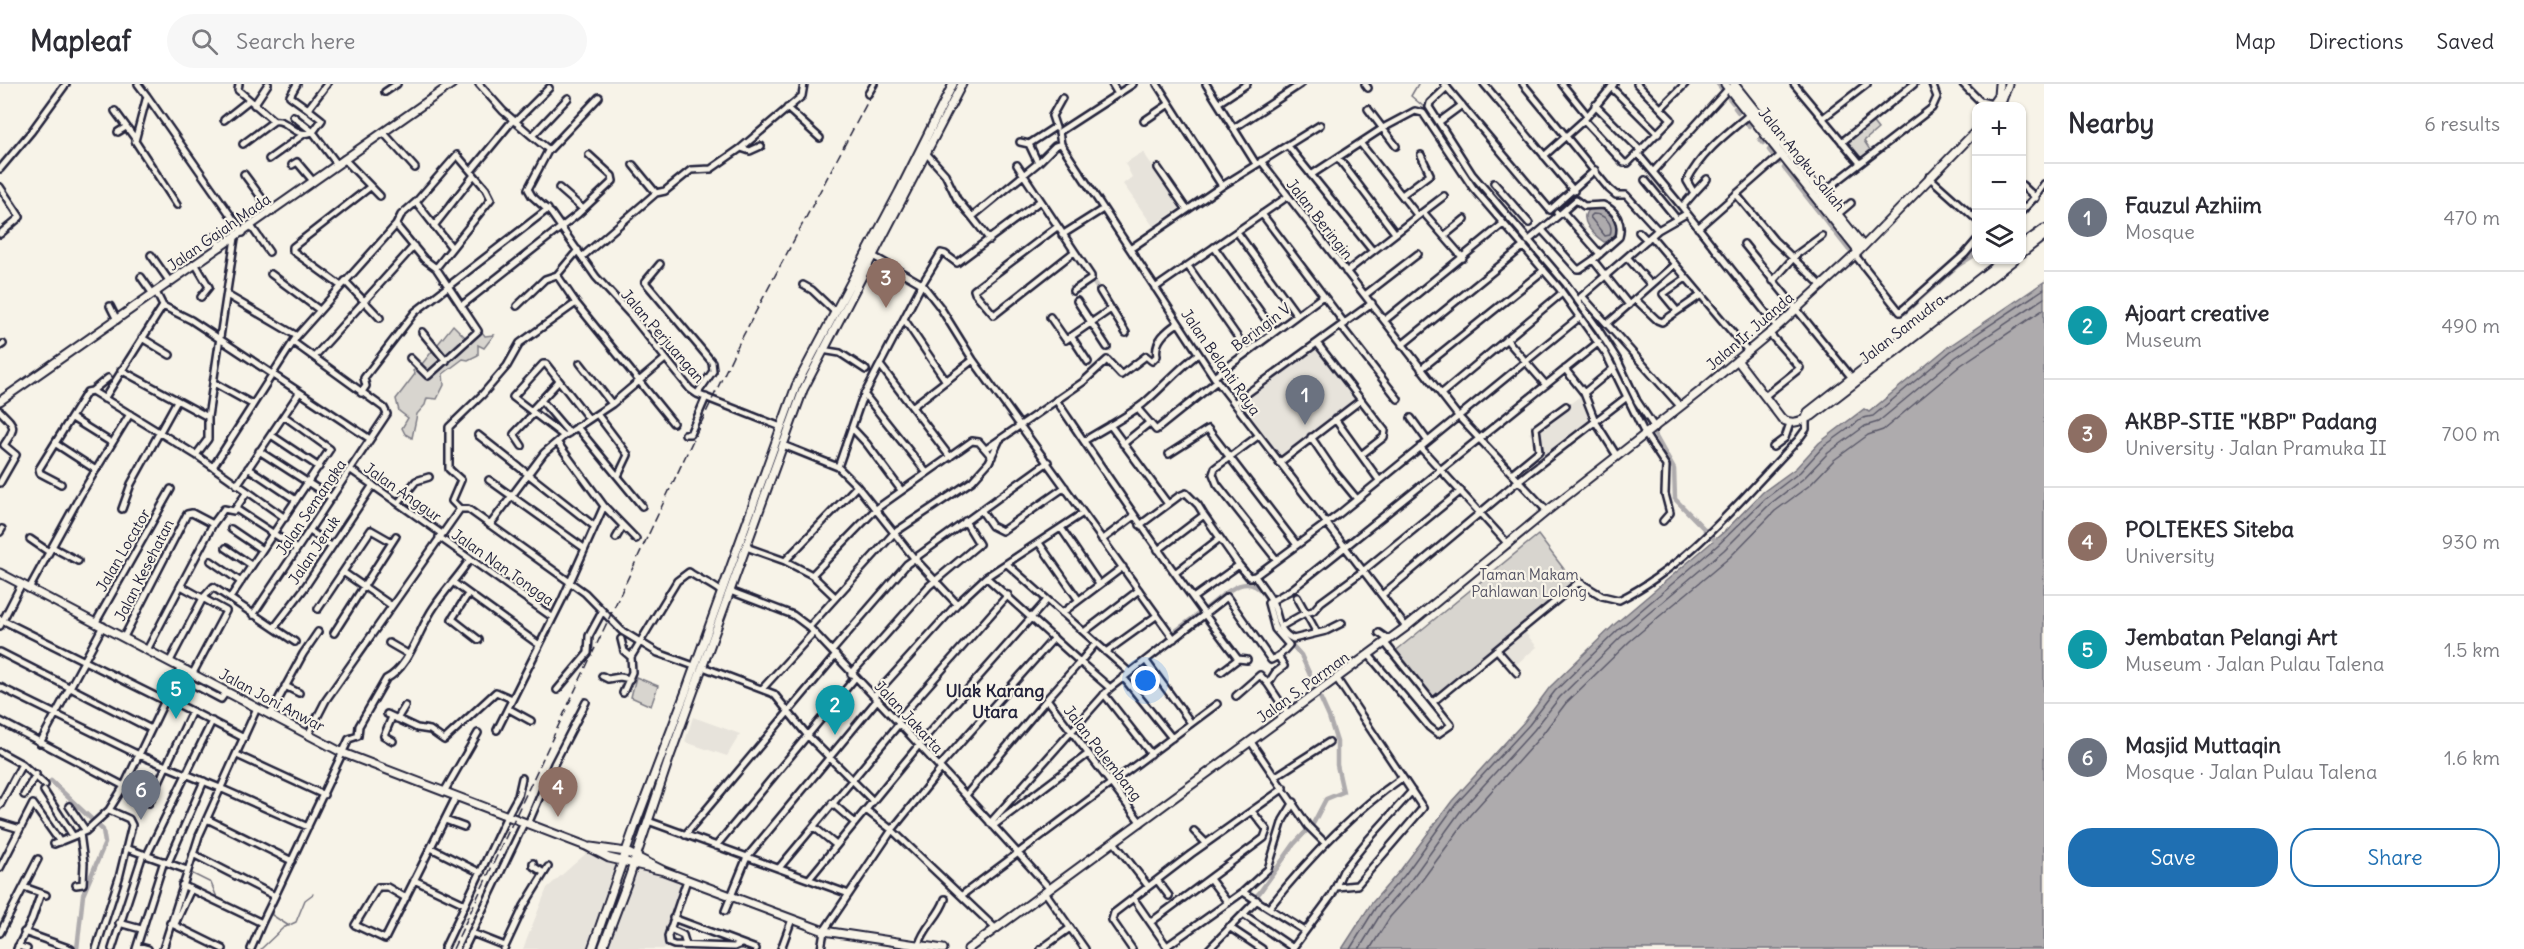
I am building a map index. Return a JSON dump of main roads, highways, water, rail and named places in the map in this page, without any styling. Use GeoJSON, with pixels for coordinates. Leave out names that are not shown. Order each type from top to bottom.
{"type":"FeatureCollection","features":[{"type":"Feature","properties":{"kind":"main road","name":"Jalan Gajah Mada"},"geometry":{"type":"LineString","coordinates":[[0,401],[236,238],[452,84]]}},
{"type":"Feature","properties":{"kind":"main road"},"geometry":{"type":"LineString","coordinates":[[911,175],[926,153],[953,84]]}},
{"type":"Feature","properties":{"kind":"main road"},"geometry":{"type":"LineString","coordinates":[[602,949],[803,390],[873,256],[943,112],[962,84]]}},
{"type":"Feature","properties":{"kind":"main road"},"geometry":{"type":"LineString","coordinates":[[1996,102],[1999,84]]}},
{"type":"Feature","properties":{"kind":"main road"},"geometry":{"type":"LineString","coordinates":[[2000,102],[2005,98],[2008,84]]}},
{"type":"Feature","properties":{"kind":"main road","name":"Jalan Angku Saliah"},"geometry":{"type":"LineString","coordinates":[[1727,88],[1745,118],[1777,158],[1859,250]]}},
{"type":"Feature","properties":{"kind":"main road","name":"Jalan Angku Saliah"},"geometry":{"type":"LineString","coordinates":[[1727,88],[1822,194],[1838,214],[1859,250]]}},
{"type":"Feature","properties":{"kind":"main road","name":"Jalan Ir. Juanda"},"geometry":{"type":"LineString","coordinates":[[1650,431],[1796,310],[1972,136]]}},
{"type":"Feature","properties":{"kind":"main road"},"geometry":{"type":"LineString","coordinates":[[592,949],[796,386],[902,194]]}},
{"type":"Feature","properties":{"kind":"main road"},"geometry":{"type":"LineString","coordinates":[[2026,242],[2044,229]]}},
{"type":"Feature","properties":{"kind":"main road"},"geometry":{"type":"LineString","coordinates":[[2026,250],[2044,236]]}},
{"type":"Feature","properties":{"kind":"main road","name":"Jalan Samudra"},"geometry":{"type":"LineString","coordinates":[[1737,360],[1782,419],[1790,423],[1812,416],[1965,294],[1999,264]]}},
{"type":"Feature","properties":{"kind":"main road","name":"Jalan Samudra"},"geometry":{"type":"LineString","coordinates":[[1965,294],[2008,264]]}},
{"type":"Feature","properties":{"kind":"main road","name":"Jalan Samudra"},"geometry":{"type":"LineString","coordinates":[[1806,418],[1808,412],[1950,306]]}},
{"type":"Feature","properties":{"kind":"main road","name":"Jalan S. Parman"},"geometry":{"type":"LineString","coordinates":[[968,949],[1387,642],[1547,511],[1650,431]]}},
{"type":"Feature","properties":{"kind":"main road"},"geometry":{"type":"LineString","coordinates":[[730,564],[739,567]]}},
{"type":"Feature","properties":{"kind":"main road","name":"Jalan Joni Anwar"},"geometry":{"type":"LineString","coordinates":[[0,573],[343,753],[586,846]]}},
{"type":"Feature","properties":{"kind":"main road"},"geometry":{"type":"LineString","coordinates":[[586,846],[626,852],[664,871],[824,931],[943,949]]}},
{"type":"Feature","properties":{"kind":"main road"},"geometry":{"type":"LineString","coordinates":[[586,846],[601,855],[633,866],[664,871]]}},
{"type":"Feature","properties":{"kind":"water"},"geometry":{"type":"Polygon","coordinates":[[[1590,208],[1599,208],[1612,217],[1617,229],[1612,240],[1604,242],[1588,226],[1585,217],[1590,208]]]}},
{"type":"Feature","properties":{"kind":"water"},"geometry":{"type":"Polygon","coordinates":[[[2044,282],[2044,949],[1342,949],[1371,904],[1399,872],[1452,801],[1524,722],[1550,687],[1615,624],[1725,531],[1763,492],[1796,468],[1819,443],[1864,409],[1869,412],[1948,347],[2044,282]]]}},
{"type":"Feature","properties":{"kind":"waterway"},"geometry":{"type":"LineString","coordinates":[[1418,84],[1411,96],[1424,107]]}},
{"type":"Feature","properties":{"kind":"waterway"},"geometry":{"type":"LineString","coordinates":[[1718,84],[1733,103]]}},
{"type":"Feature","properties":{"kind":"waterway"},"geometry":{"type":"LineString","coordinates":[[1424,107],[1472,179],[1564,287],[1587,318]]}},
{"type":"Feature","properties":{"kind":"waterway"},"geometry":{"type":"LineString","coordinates":[[1735,108],[1738,112]]}},
{"type":"Feature","properties":{"kind":"waterway"},"geometry":{"type":"LineString","coordinates":[[1745,120],[1749,126]]}},
{"type":"Feature","properties":{"kind":"waterway"},"geometry":{"type":"LineString","coordinates":[[1760,139],[1763,143]]}},
{"type":"Feature","properties":{"kind":"waterway"},"geometry":{"type":"LineString","coordinates":[[1769,150],[1779,163]]}},
{"type":"Feature","properties":{"kind":"waterway"},"geometry":{"type":"LineString","coordinates":[[1784,168],[1849,250]]}},
{"type":"Feature","properties":{"kind":"waterway"},"geometry":{"type":"LineString","coordinates":[[1898,312],[1904,313],[1957,266],[1972,257]]}},
{"type":"Feature","properties":{"kind":"waterway"},"geometry":{"type":"LineString","coordinates":[[1641,410],[1674,469],[1675,499],[1715,540]]}},
{"type":"Feature","properties":{"kind":"waterway"},"geometry":{"type":"LineString","coordinates":[[1205,609],[1234,588],[1249,584],[1263,593],[1275,618]]}},
{"type":"Feature","properties":{"kind":"waterway"},"geometry":{"type":"LineString","coordinates":[[1168,630],[1173,633],[1198,614]]}},
{"type":"Feature","properties":{"kind":"waterway"},"geometry":{"type":"LineString","coordinates":[[1206,949],[1260,892],[1294,844],[1313,824],[1326,799],[1343,792],[1337,765],[1337,742],[1329,717],[1301,655],[1284,636]]}},
{"type":"Feature","properties":{"kind":"waterway"},"geometry":{"type":"LineString","coordinates":[[51,781],[103,830],[105,843],[83,895],[77,949]]}},
{"type":"Feature","properties":{"kind":"waterway"},"geometry":{"type":"LineString","coordinates":[[189,872],[211,883],[218,900]]}},
{"type":"Feature","properties":{"kind":"waterway"},"geometry":{"type":"LineString","coordinates":[[261,949],[283,928],[296,922],[305,900],[313,894]]}},
{"type":"Feature","properties":{"kind":"waterway"},"geometry":{"type":"LineString","coordinates":[[272,908],[272,915],[289,926]]}},
{"type":"Feature","properties":{"kind":"waterway"},"geometry":{"type":"LineString","coordinates":[[247,949],[259,924]]}},
{"type":"Feature","properties":{"kind":"tunnel"},"geometry":{"type":"LineString","coordinates":[[1094,283],[1100,291]]}},
{"type":"Feature","properties":{"kind":"railway"},"geometry":{"type":"LineString","coordinates":[[453,949],[736,349],[877,84]]}},
{"type":"Feature","properties":{"kind":"place","name":"AKBP-STIE \"KBP\" Padang"},"geometry":{"type":"Point","coordinates":[886,308]}},
{"type":"Feature","properties":{"kind":"place","name":"Fauzul Azhiim"},"geometry":{"type":"Point","coordinates":[1305,425]}},
{"type":"Feature","properties":{"kind":"place","name":"Jembatan Pelangi Art"},"geometry":{"type":"Point","coordinates":[176,719]}},
{"type":"Feature","properties":{"kind":"place","name":"Ajoart creative"},"geometry":{"type":"Point","coordinates":[835,735]}},
{"type":"Feature","properties":{"kind":"place","name":"POLTEKES Siteba"},"geometry":{"type":"Point","coordinates":[558,817]}},
{"type":"Feature","properties":{"kind":"place","name":"Masjid Muttaqin"},"geometry":{"type":"Point","coordinates":[141,820]}},
{"type":"Feature","properties":{"kind":"district","name":"Ulak Karang Utara"},"geometry":{"type":"Point","coordinates":[995,700]}},
{"type":"Feature","properties":{"kind":"park label","name":"Taman Makam Pahlawan Lolong"},"geometry":{"type":"Point","coordinates":[1529,582]}}]}
